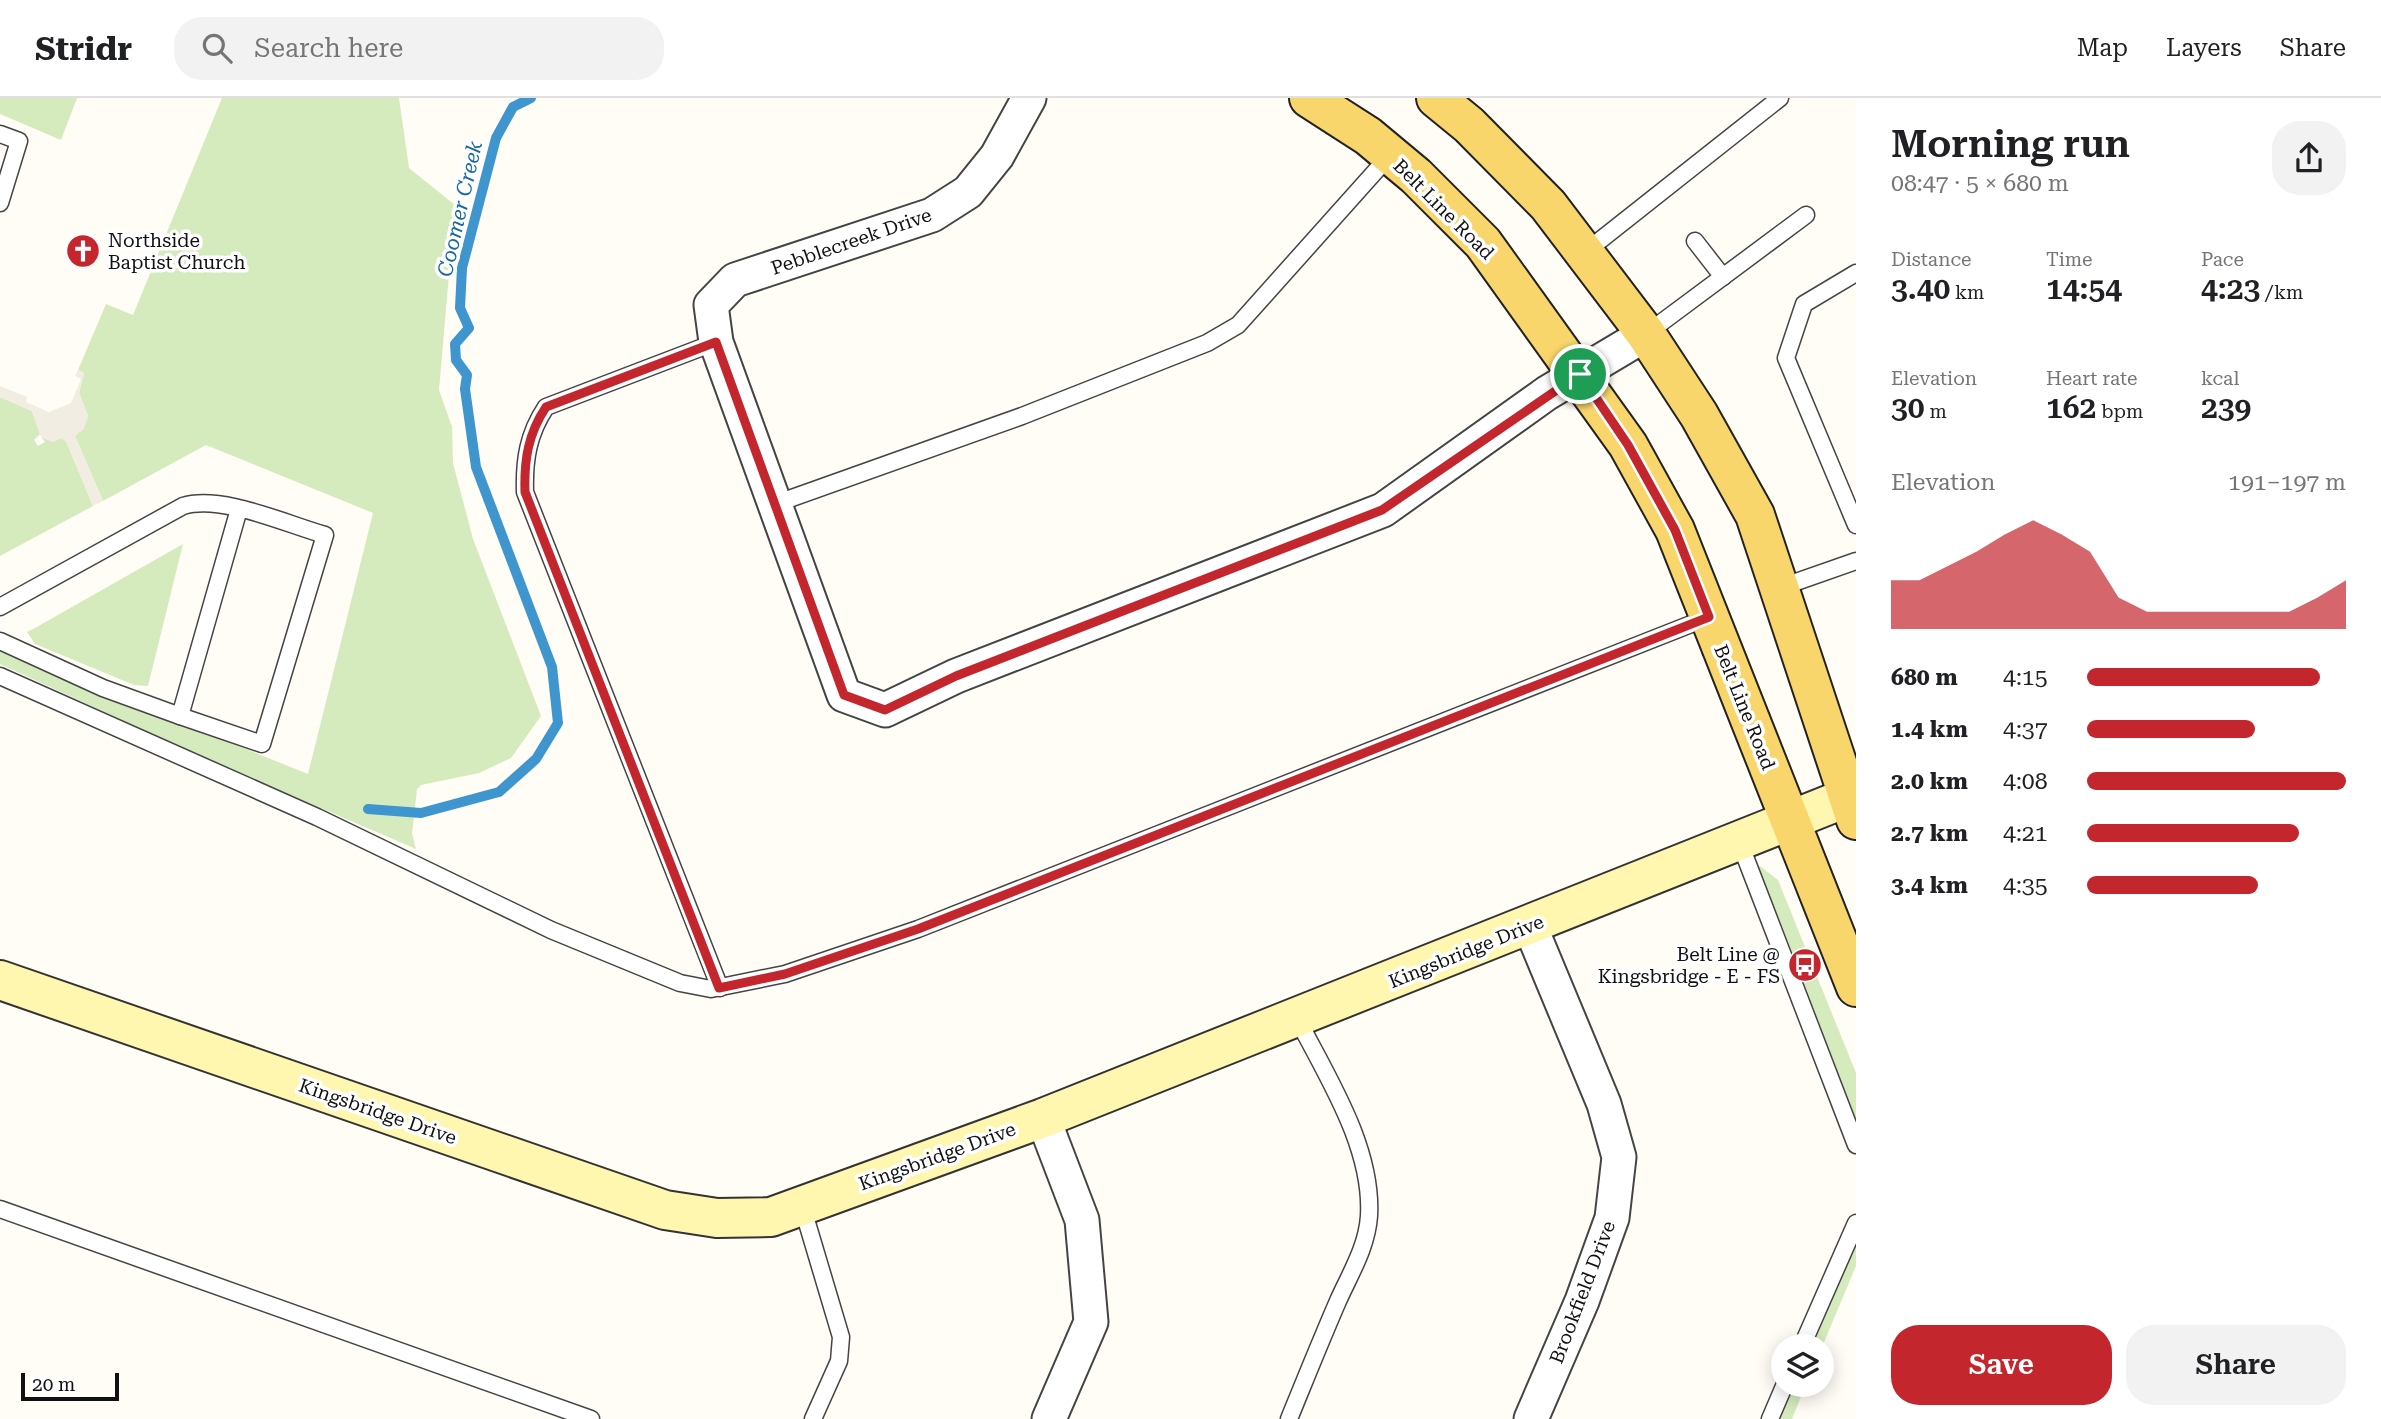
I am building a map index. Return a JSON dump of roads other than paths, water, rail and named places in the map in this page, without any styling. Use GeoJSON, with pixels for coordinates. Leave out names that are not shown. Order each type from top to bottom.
{"type":"FeatureCollection","features":[{"type":"Feature","properties":{"kind":"main road","name":"Belt Line Road"},"geometry":{"type":"LineString","coordinates":[[1309,98],[1368,136],[1416,176],[1483,243],[1580,374],[1628,445],[1675,530],[1856,987]]}},
{"type":"Feature","properties":{"kind":"main road"},"geometry":{"type":"LineString","coordinates":[[1436,98],[1469,125],[1523,178],[1646,334],[1699,415],[1755,515],[1853,804]]}},
{"type":"Feature","properties":{"kind":"street","name":"Pebblecreek Drive"},"geometry":{"type":"LineString","coordinates":[[716,342],[711,305],[735,280],[932,215],[968,192],[997,156],[1028,98]]}},
{"type":"Feature","properties":{"kind":"street"},"geometry":{"type":"LineString","coordinates":[[716,342],[844,695],[885,710],[956,676],[1382,510],[1580,374],[1646,334]]}},
{"type":"Feature","properties":{"kind":"street","name":"Kingsbridge Drive"},"geometry":{"type":"LineString","coordinates":[[0,980],[665,1210],[717,1219],[771,1217],[1043,1118],[1530,926],[1738,839],[1790,820],[1853,804]]}},
{"type":"Feature","properties":{"kind":"street","name":"Brookfield Drive"},"geometry":{"type":"LineString","coordinates":[[1530,926],[1604,1104],[1619,1157],[1612,1218],[1582,1301],[1531,1419]]}},
{"type":"Feature","properties":{"kind":"street"},"geometry":{"type":"LineString","coordinates":[[1043,1118],[1082,1220],[1091,1322],[1049,1419]]}},
{"type":"Feature","properties":{"kind":"lane"},"geometry":{"type":"LineString","coordinates":[[1584,253],[1780,98]]}},
{"type":"Feature","properties":{"kind":"lane"},"geometry":{"type":"LineString","coordinates":[[0,134],[19,141],[0,203]]}},
{"type":"Feature","properties":{"kind":"lane"},"geometry":{"type":"LineString","coordinates":[[775,504],[1022,416],[1207,343],[1238,325],[1390,155]]}},
{"type":"Feature","properties":{"kind":"lane"},"geometry":{"type":"LineString","coordinates":[[1646,334],[1806,215]]}},
{"type":"Feature","properties":{"kind":"lane"},"geometry":{"type":"LineString","coordinates":[[1695,241],[1723,277]]}},
{"type":"Feature","properties":{"kind":"lane"},"geometry":{"type":"LineString","coordinates":[[1856,273],[1804,304],[1786,358],[1856,525]]}},
{"type":"Feature","properties":{"kind":"lane"},"geometry":{"type":"LineString","coordinates":[[716,342],[546,407],[533,426],[524,462],[525,492],[719,988]]}},
{"type":"Feature","properties":{"kind":"lane"},"geometry":{"type":"LineString","coordinates":[[0,607],[183,506],[198,501],[239,509],[325,535],[262,744],[103,688],[0,641]]}},
{"type":"Feature","properties":{"kind":"lane"},"geometry":{"type":"LineString","coordinates":[[180,716],[239,509]]}},
{"type":"Feature","properties":{"kind":"lane"},"geometry":{"type":"LineString","coordinates":[[1779,588],[1856,561]]}},
{"type":"Feature","properties":{"kind":"lane"},"geometry":{"type":"LineString","coordinates":[[0,676],[317,817],[614,958],[680,984],[719,988],[785,974],[918,929],[1709,617]]}},
{"type":"Feature","properties":{"kind":"lane"},"geometry":{"type":"LineString","coordinates":[[1738,839],[1856,1145]]}},
{"type":"Feature","properties":{"kind":"lane"},"geometry":{"type":"LineString","coordinates":[[1289,1419],[1359,1256],[1369,1218],[1368,1191],[1360,1153],[1341,1105],[1297,1018]]}},
{"type":"Feature","properties":{"kind":"lane"},"geometry":{"type":"LineString","coordinates":[[802,1206],[841,1337],[839,1361],[813,1419]]}},
{"type":"Feature","properties":{"kind":"lane"},"geometry":{"type":"LineString","coordinates":[[0,1209],[591,1419]]}},
{"type":"Feature","properties":{"kind":"lane"},"geometry":{"type":"LineString","coordinates":[[1807,1334],[1856,1223]]}},
{"type":"Feature","properties":{"kind":"lane"},"geometry":{"type":"LineString","coordinates":[[1770,1419],[1780,1397]]}},
{"type":"Feature","properties":{"kind":"waterway","name":"Coomer Creek"},"geometry":{"type":"LineString","coordinates":[[368,809],[421,813],[499,792],[536,759],[558,723],[552,667],[476,467],[465,389],[467,375],[456,360],[455,344],[469,328],[460,308],[462,268],[496,138],[513,107],[531,98]]}},
{"type":"Feature","properties":{"kind":"place","name":"Northside Baptist Church"},"geometry":{"type":"Point","coordinates":[83,251]}},
{"type":"Feature","properties":{"kind":"place","name":"Belt Line @ Kingsbridge - E - FS"},"geometry":{"type":"Point","coordinates":[1805,965]}}]}
